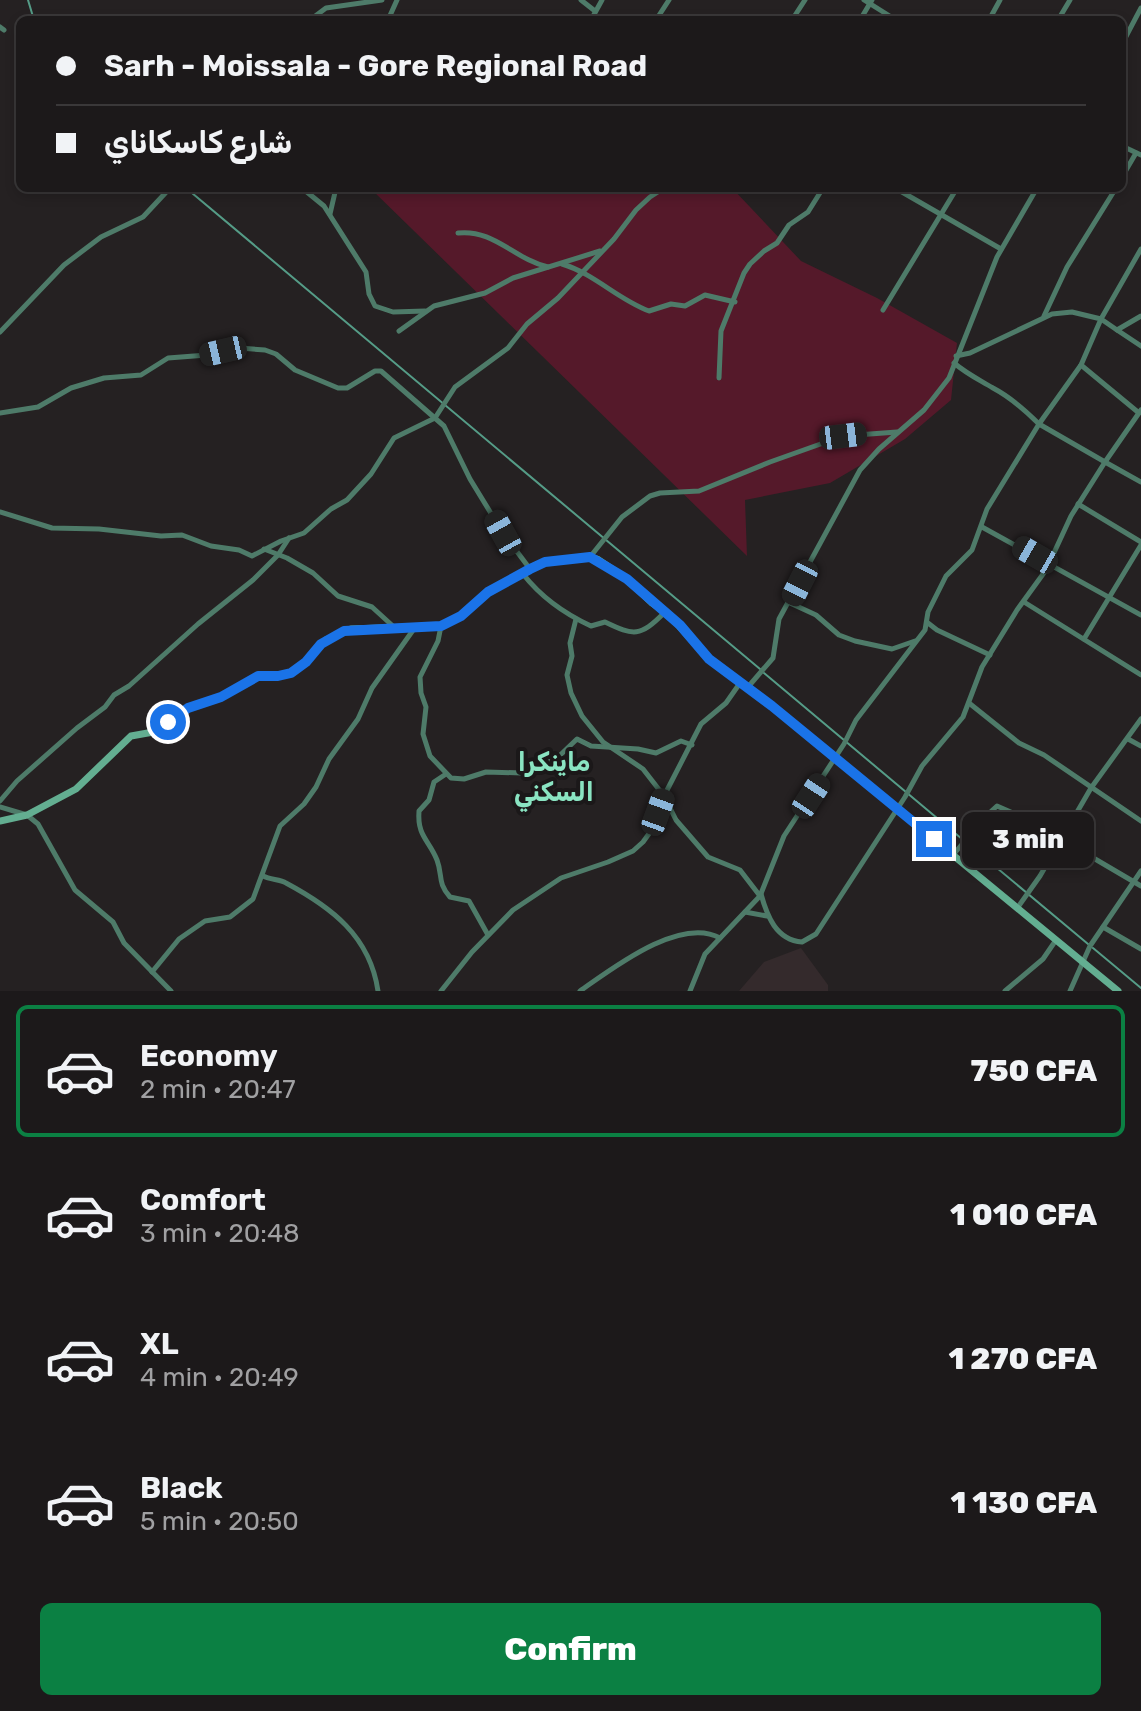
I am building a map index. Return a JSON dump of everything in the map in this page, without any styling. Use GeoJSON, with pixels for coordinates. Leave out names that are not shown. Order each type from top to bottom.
{"type":"FeatureCollection","features":[{"type":"Feature","properties":{"kind":"street"},"geometry":{"type":"LineString","coordinates":[[315,16],[326,8],[382,0]]}},
{"type":"Feature","properties":{"kind":"street"},"geometry":{"type":"LineString","coordinates":[[581,0],[595,11]]}},
{"type":"Feature","properties":{"kind":"street"},"geometry":{"type":"LineString","coordinates":[[593,16],[602,0]]}},
{"type":"Feature","properties":{"kind":"street"},"geometry":{"type":"LineString","coordinates":[[869,1],[890,16]]}},
{"type":"Feature","properties":{"kind":"street"},"geometry":{"type":"LineString","coordinates":[[1126,36],[1141,8]]}},
{"type":"Feature","properties":{"kind":"street"},"geometry":{"type":"LineString","coordinates":[[1126,172],[1139,154]]}},
{"type":"Feature","properties":{"kind":"street"},"geometry":{"type":"LineString","coordinates":[[0,332],[64,265],[101,237],[143,217],[166,192]]}},
{"type":"Feature","properties":{"kind":"street"},"geometry":{"type":"LineString","coordinates":[[307,192],[330,215],[366,272],[369,294],[375,306],[393,312],[425,311]]}},
{"type":"Feature","properties":{"kind":"street"},"geometry":{"type":"LineString","coordinates":[[330,215],[335,192]]}},
{"type":"Feature","properties":{"kind":"street"},"geometry":{"type":"LineString","coordinates":[[0,512],[52,528],[182,535],[252,556],[289,537],[304,533],[353,494],[378,464],[394,438],[435,418],[455,387],[508,348],[527,324],[558,298],[614,239],[636,210],[658,192]]}},
{"type":"Feature","properties":{"kind":"street"},"geometry":{"type":"LineString","coordinates":[[719,378],[721,331],[750,264],[777,243],[789,225],[808,212],[820,192]]}},
{"type":"Feature","properties":{"kind":"street"},"geometry":{"type":"LineString","coordinates":[[902,192],[1001,249]]}},
{"type":"Feature","properties":{"kind":"street"},"geometry":{"type":"LineString","coordinates":[[883,310],[955,192]]}},
{"type":"Feature","properties":{"kind":"street"},"geometry":{"type":"LineString","coordinates":[[441,991],[513,910],[561,878],[592,869],[633,851],[651,833],[664,796],[701,724],[773,658],[776,628],[860,470],[924,410],[949,378],[1001,249],[1035,192]]}},
{"type":"Feature","properties":{"kind":"street"},"geometry":{"type":"LineString","coordinates":[[1044,317],[1067,267],[1114,192]]}},
{"type":"Feature","properties":{"kind":"street"},"geometry":{"type":"LineString","coordinates":[[458,233],[473,232],[490,237],[533,263],[548,267]]}},
{"type":"Feature","properties":{"kind":"street"},"geometry":{"type":"LineString","coordinates":[[690,991],[705,954],[761,895],[784,836],[856,720],[925,630],[928,612],[946,576],[967,557],[987,509],[1039,424],[1081,365],[1101,319],[1141,249]]}},
{"type":"Feature","properties":{"kind":"street"},"geometry":{"type":"LineString","coordinates":[[399,331],[439,304],[485,293],[506,280],[601,251]]}},
{"type":"Feature","properties":{"kind":"street"},"geometry":{"type":"LineString","coordinates":[[562,264],[582,271],[618,297],[649,311],[671,304],[685,306],[705,295],[735,302]]}},
{"type":"Feature","properties":{"kind":"street"},"geometry":{"type":"LineString","coordinates":[[955,360],[1044,317],[1072,312],[1101,319],[1141,346]]}},
{"type":"Feature","properties":{"kind":"street"},"geometry":{"type":"LineString","coordinates":[[1117,330],[1141,316]]}},
{"type":"Feature","properties":{"kind":"street"},"geometry":{"type":"LineString","coordinates":[[0,413],[38,407],[71,388],[104,378],[141,375],[168,358],[207,355],[239,348],[276,354],[295,370],[338,388],[347,388],[375,371],[381,371],[444,426],[470,479],[526,572],[549,601],[591,626],[605,622],[621,631],[647,630],[664,613]]}},
{"type":"Feature","properties":{"kind":"street"},"geometry":{"type":"LineString","coordinates":[[955,360],[968,376],[1006,396],[1039,424],[1141,482]]}},
{"type":"Feature","properties":{"kind":"street"},"geometry":{"type":"LineString","coordinates":[[576,619],[567,675],[582,716],[608,747],[638,765],[664,796],[671,813],[708,857],[740,870],[761,895],[767,916],[786,939],[802,942],[810,939],[922,766],[963,717],[982,667],[1049,564],[1078,504],[1140,412],[1081,365]]}},
{"type":"Feature","properties":{"kind":"street"},"geometry":{"type":"LineString","coordinates":[[949,378],[968,376]]}},
{"type":"Feature","properties":{"kind":"street"},"geometry":{"type":"LineString","coordinates":[[590,557],[622,517],[650,496],[699,491],[843,436],[898,432]]}},
{"type":"Feature","properties":{"kind":"street"},"geometry":{"type":"LineString","coordinates":[[1078,504],[1141,544],[1084,639]]}},
{"type":"Feature","properties":{"kind":"street"},"geometry":{"type":"LineString","coordinates":[[982,527],[1141,615]]}},
{"type":"Feature","properties":{"kind":"street"},"geometry":{"type":"LineString","coordinates":[[171,991],[124,943],[113,922],[75,890],[38,824],[27,815],[0,804],[17,781],[278,555],[289,537]]}},
{"type":"Feature","properties":{"kind":"street"},"geometry":{"type":"LineString","coordinates":[[264,549],[319,577],[338,596],[372,607],[395,629]]}},
{"type":"Feature","properties":{"kind":"street"},"geometry":{"type":"LineString","coordinates":[[0,821],[27,815],[83,785],[131,736],[159,731],[188,708],[221,697],[258,676],[291,673],[306,662],[321,644],[344,631],[441,626],[461,616],[488,592],[545,562],[590,557],[627,579],[680,625],[709,659],[834,757],[1118,991]]}},
{"type":"Feature","properties":{"kind":"street"},"geometry":{"type":"LineString","coordinates":[[1024,602],[1141,675]]}},
{"type":"Feature","properties":{"kind":"street"},"geometry":{"type":"LineString","coordinates":[[790,603],[816,615],[839,635],[855,641],[892,649],[918,639]]}},
{"type":"Feature","properties":{"kind":"street"},"geometry":{"type":"LineString","coordinates":[[928,623],[990,655]]}},
{"type":"Feature","properties":{"kind":"street"},"geometry":{"type":"LineString","coordinates":[[152,972],[179,939],[200,924],[225,919],[243,909],[255,896],[280,826],[304,804],[316,787],[329,759],[358,719],[372,688],[416,626]]}},
{"type":"Feature","properties":{"kind":"street"},"geometry":{"type":"LineString","coordinates":[[441,626],[438,641],[421,672],[420,685],[426,707],[425,745],[446,774],[456,779],[486,772],[520,774],[533,766],[555,760],[577,739],[591,746],[656,753],[681,741],[692,745]]}},
{"type":"Feature","properties":{"kind":"street"},"geometry":{"type":"LineString","coordinates":[[925,630],[937,630]]}},
{"type":"Feature","properties":{"kind":"street"},"geometry":{"type":"LineString","coordinates":[[969,703],[1019,743],[1044,755],[1141,821]]}},
{"type":"Feature","properties":{"kind":"street"},"geometry":{"type":"LineString","coordinates":[[1018,907],[1040,876],[1091,788],[1141,719]]}},
{"type":"Feature","properties":{"kind":"street"},"geometry":{"type":"LineString","coordinates":[[1128,739],[1141,746]]}},
{"type":"Feature","properties":{"kind":"street"},"geometry":{"type":"LineString","coordinates":[[446,774],[434,782],[429,800],[419,811],[420,832],[437,859],[441,885],[450,897],[469,901],[488,935]]}},
{"type":"Feature","properties":{"kind":"street"},"geometry":{"type":"LineString","coordinates":[[953,855],[997,806],[1141,886]]}},
{"type":"Feature","properties":{"kind":"street"},"geometry":{"type":"LineString","coordinates":[[1070,991],[1103,927],[1141,871]]}},
{"type":"Feature","properties":{"kind":"street"},"geometry":{"type":"LineString","coordinates":[[263,876],[302,890],[352,929],[372,967],[378,991]]}},
{"type":"Feature","properties":{"kind":"street"},"geometry":{"type":"LineString","coordinates":[[745,912],[767,916]]}},
{"type":"Feature","properties":{"kind":"street"},"geometry":{"type":"LineString","coordinates":[[1103,927],[1141,949]]}},
{"type":"Feature","properties":{"kind":"street"},"geometry":{"type":"LineString","coordinates":[[580,991],[649,947],[691,932],[704,932],[720,938]]}},
{"type":"Feature","properties":{"kind":"street"},"geometry":{"type":"LineString","coordinates":[[1005,991],[1043,959],[1057,939]]}},
{"type":"Feature","properties":{"kind":"shaded area"},"geometry":{"type":"Polygon","coordinates":[[[374,192],[736,192],[801,261],[877,298],[957,343],[951,400],[905,439],[830,483],[745,500],[747,556],[374,192]]]}},
{"type":"Feature","properties":{"kind":"shaded area"},"geometry":{"type":"Polygon","coordinates":[[[801,948],[828,985],[828,991],[739,991],[764,962],[801,948]]]}},
{"type":"Feature","properties":{"kind":"waterway"},"geometry":{"type":"LineString","coordinates":[[28,0],[33,16]]}},
{"type":"Feature","properties":{"kind":"waterway"},"geometry":{"type":"LineString","coordinates":[[191,192],[760,669]]}},
{"type":"Feature","properties":{"kind":"waterway"},"geometry":{"type":"LineString","coordinates":[[764,673],[962,839]]}},
{"type":"Feature","properties":{"kind":"waterway"},"geometry":{"type":"LineString","coordinates":[[967,843],[1088,944]]}},
{"type":"Feature","properties":{"kind":"waterway"},"geometry":{"type":"LineString","coordinates":[[1093,948],[1141,988]]}},
{"type":"Feature","properties":{"kind":"district","name":"ماينكرا السكني"},"geometry":{"type":"Point","coordinates":[554,777]}},
{"type":"Feature","properties":{"kind":"route"},"geometry":{"type":"LineString","coordinates":[[168,722],[188,708],[221,697],[258,676],[291,673],[306,662],[321,644],[344,631],[441,626],[471,609],[488,592],[545,562],[590,557],[627,579],[680,625],[698,650],[741,681],[934,839]]}}]}
